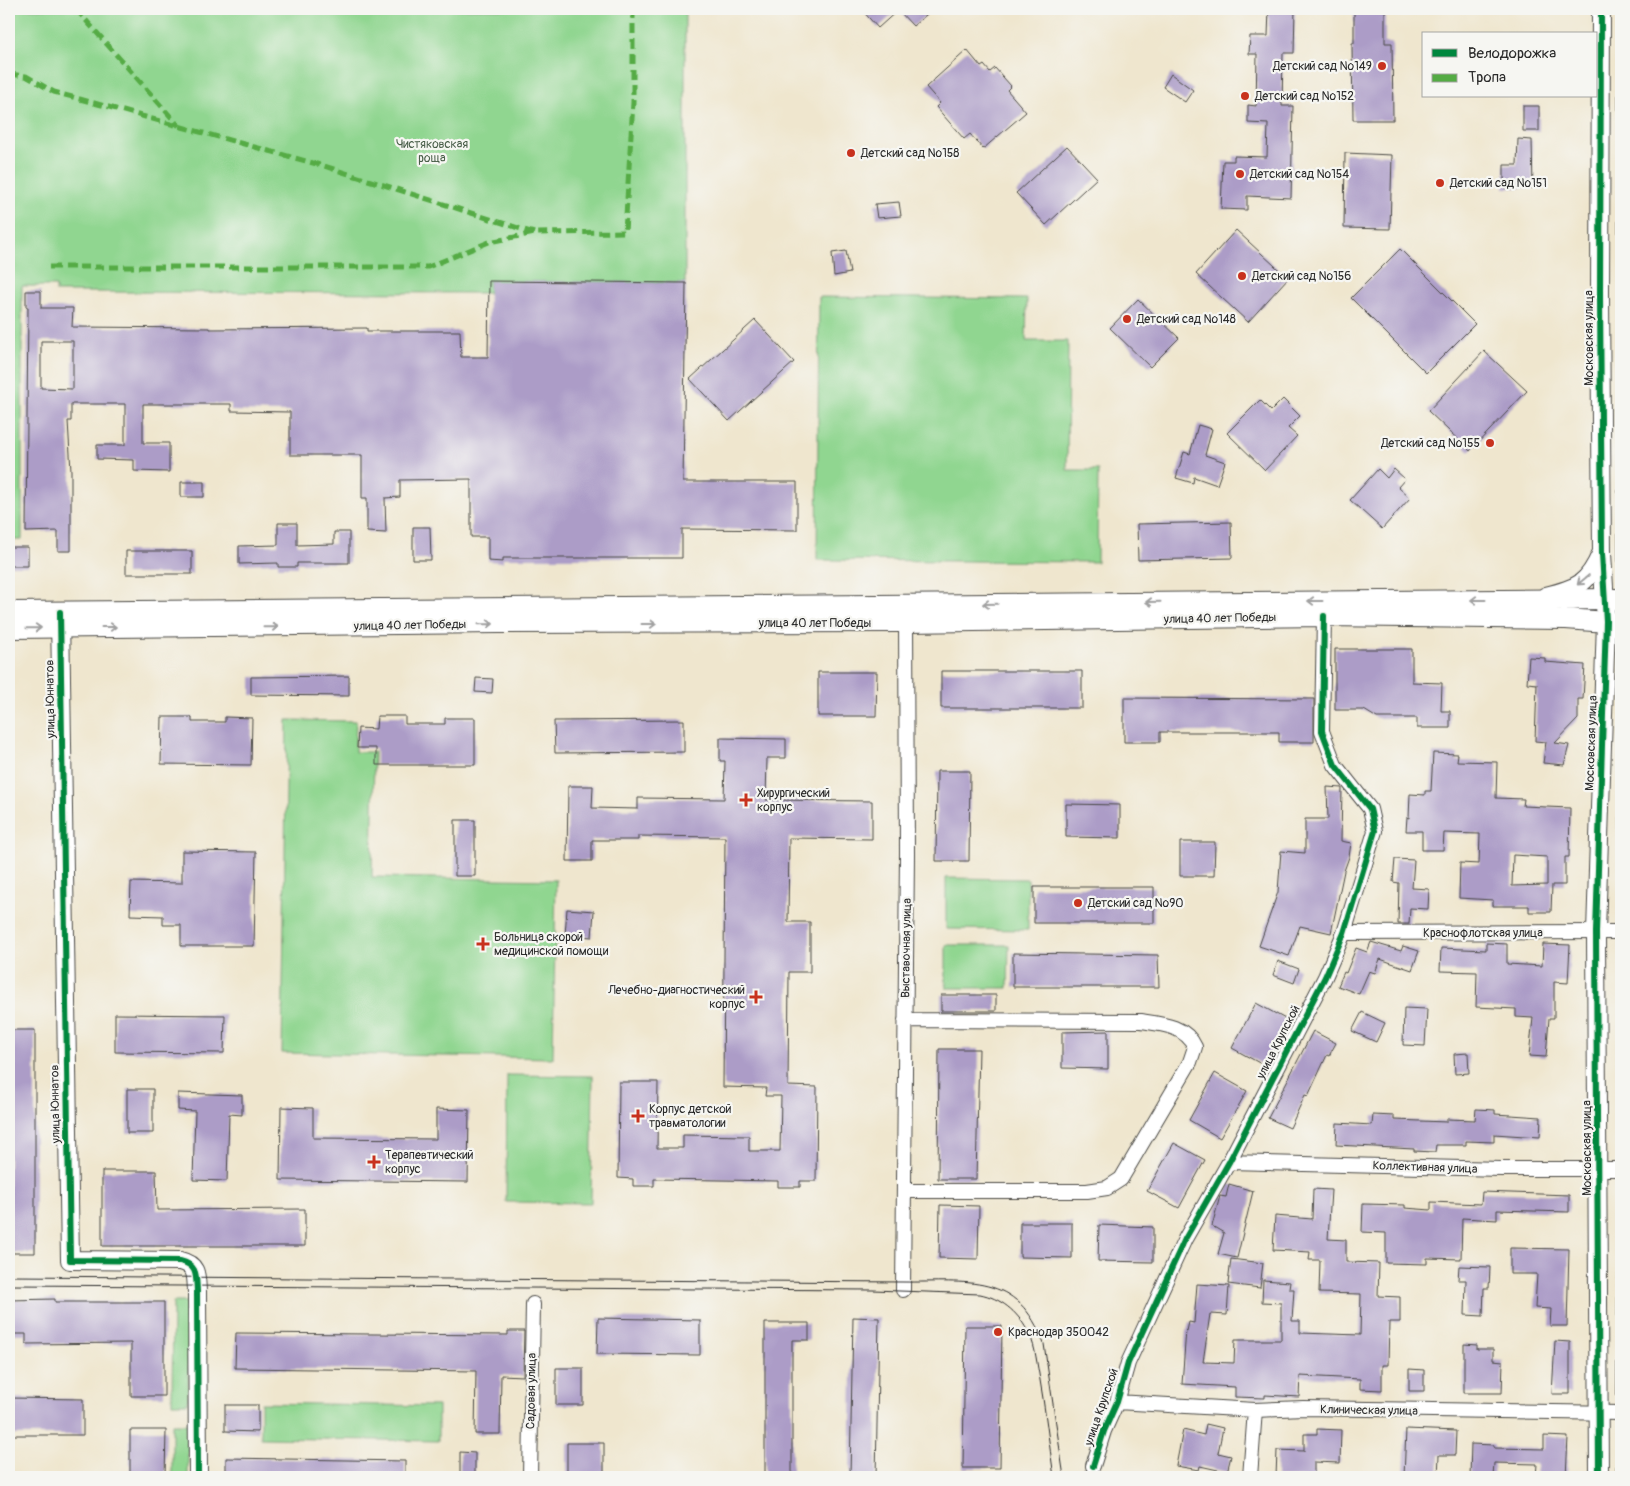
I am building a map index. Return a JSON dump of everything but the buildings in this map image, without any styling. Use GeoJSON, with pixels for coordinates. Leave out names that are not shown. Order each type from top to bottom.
{"type":"FeatureCollection","features":[{"type":"Feature","properties":{"kind":"main road","name":"улица 40 лет Победы"},"geometry":{"type":"LineString","coordinates":[[906,614],[1613,599]]}},
{"type":"Feature","properties":{"kind":"main road","name":"улица 40 лет Победы"},"geometry":{"type":"LineString","coordinates":[[9,612],[60,620]]}},
{"type":"Feature","properties":{"kind":"main road","name":"улица 40 лет Победы"},"geometry":{"type":"LineString","coordinates":[[9,628],[60,620],[906,614],[1566,618],[1614,622]]}},
{"type":"Feature","properties":{"kind":"street","name":"Московская улица"},"geometry":{"type":"LineString","coordinates":[[1600,1477],[1596,932],[1614,622],[1613,599],[1602,553],[1600,305],[1601,9]]}},
{"type":"Feature","properties":{"kind":"street","name":"Московская улица"},"geometry":{"type":"LineString","coordinates":[[1527,600],[1570,589],[1583,583],[1594,570],[1602,553]]}},
{"type":"Feature","properties":{"kind":"street","name":"Выставочная улица"},"geometry":{"type":"LineString","coordinates":[[903,1290],[908,729],[906,614]]}},
{"type":"Feature","properties":{"kind":"street","name":"улица Крупской"},"geometry":{"type":"LineString","coordinates":[[1093,1466],[1104,1431],[1117,1402],[1128,1364],[1185,1240],[1229,1162],[1325,977],[1344,933],[1375,831],[1370,809],[1335,765],[1322,732],[1324,616]]}},
{"type":"Feature","properties":{"kind":"street","name":"улица Юннатов"},"geometry":{"type":"LineString","coordinates":[[60,620],[70,1260],[180,1261],[193,1267],[197,1292],[198,1477]]}},
{"type":"Feature","properties":{"kind":"street","name":"Краснофлотская улица"},"geometry":{"type":"LineString","coordinates":[[1344,933],[1621,932]]}},
{"type":"Feature","properties":{"kind":"street"},"geometry":{"type":"LineString","coordinates":[[904,1191],[1055,1192],[1107,1188],[1121,1178],[1190,1062],[1195,1048],[1191,1038],[1180,1030],[1141,1021],[906,1020]]}},
{"type":"Feature","properties":{"kind":"street","name":"Коллективная улица"},"geometry":{"type":"LineString","coordinates":[[1229,1162],[1501,1169],[1621,1169]]}},
{"type":"Feature","properties":{"kind":"street","name":"Садовая улица"},"geometry":{"type":"LineString","coordinates":[[530,1477],[533,1304]]}},
{"type":"Feature","properties":{"kind":"street","name":"Клиническая улица"},"geometry":{"type":"LineString","coordinates":[[1117,1402],[1255,1410],[1303,1408],[1621,1413]]}},
{"type":"Feature","properties":{"kind":"street"},"geometry":{"type":"LineString","coordinates":[[1250,1477],[1255,1410]]}},
{"type":"Feature","properties":{"kind":"green space","name":"Чистяковская роща"},"geometry":{"type":"Polygon","coordinates":[[[9,9],[685,9],[685,283],[489,281],[489,293],[56,292],[56,286],[22,286],[22,540],[9,540],[9,9]]]}},
{"type":"Feature","properties":{"kind":"green space"},"geometry":{"type":"Polygon","coordinates":[[[819,297],[1027,299],[1026,341],[1068,341],[1067,470],[1098,470],[1097,562],[817,560],[819,297]]]}},
{"type":"Feature","properties":{"kind":"green space"},"geometry":{"type":"Polygon","coordinates":[[[287,720],[356,721],[355,752],[374,752],[372,877],[556,880],[553,1058],[282,1053],[287,720]]]}},
{"type":"Feature","properties":{"kind":"green space"},"geometry":{"type":"Polygon","coordinates":[[[946,878],[1028,879],[1028,930],[946,929],[946,878]]]}},
{"type":"Feature","properties":{"kind":"green space"},"geometry":{"type":"Polygon","coordinates":[[[946,945],[1009,945],[1008,988],[946,988],[946,945]]]}},
{"type":"Feature","properties":{"kind":"green space"},"geometry":{"type":"Polygon","coordinates":[[[507,1075],[593,1076],[591,1203],[506,1202],[507,1075]]]}},
{"type":"Feature","properties":{"kind":"green space"},"geometry":{"type":"Polygon","coordinates":[[[173,1302],[189,1302],[188,1403],[172,1403],[173,1302]]]}},
{"type":"Feature","properties":{"kind":"green space"},"geometry":{"type":"Polygon","coordinates":[[[261,1403],[438,1406],[438,1441],[261,1438],[261,1403]]]}},
{"type":"Feature","properties":{"kind":"green space"},"geometry":{"type":"Polygon","coordinates":[[[172,1424],[188,1424],[188,1477],[172,1477],[172,1424]]]}},
{"type":"Feature","properties":{"kind":"tram line"},"geometry":{"type":"LineString","coordinates":[[1616,1477],[1620,932],[1618,9]]}},
{"type":"Feature","properties":{"kind":"tram line"},"geometry":{"type":"LineString","coordinates":[[9,1276],[948,1282],[988,1286],[1005,1293],[1020,1304],[1033,1320],[1044,1344],[1064,1477]]}},
{"type":"Feature","properties":{"kind":"tram line"},"geometry":{"type":"LineString","coordinates":[[9,1285],[873,1290],[980,1294],[1007,1306],[1023,1323],[1030,1335],[1035,1351],[1054,1477]]}},
{"type":"Feature","properties":{"kind":"marked path"},"geometry":{"type":"LineString","coordinates":[[76,9],[179,126]]}},
{"type":"Feature","properties":{"kind":"marked path"},"geometry":{"type":"LineString","coordinates":[[49,267],[428,267],[489,242],[535,233],[625,232],[633,102],[633,9]]}},
{"type":"Feature","properties":{"kind":"marked path"},"geometry":{"type":"LineString","coordinates":[[9,74],[26,76],[54,92],[324,166],[534,233]]}},
{"type":"Feature","properties":{"kind":"cycle path"},"geometry":{"type":"LineString","coordinates":[[1599,1477],[1596,932],[1606,621],[1602,553],[1600,296],[1601,9]]}},
{"type":"Feature","properties":{"kind":"cycle path"},"geometry":{"type":"LineString","coordinates":[[60,612],[70,1260],[180,1261],[193,1268],[196,1276],[197,1292],[198,1477]]}},
{"type":"Feature","properties":{"kind":"cycle path"},"geometry":{"type":"LineString","coordinates":[[1093,1466],[1104,1431],[1117,1402],[1128,1363],[1185,1239],[1229,1162],[1325,977],[1344,933],[1375,831],[1370,809],[1335,765],[1322,731],[1324,616]]}},
{"type":"Feature","properties":{"kind":"place","name":"Детский сад №149"},"geometry":{"type":"Point","coordinates":[1382,66]}},
{"type":"Feature","properties":{"kind":"place","name":"Детский сад №152"},"geometry":{"type":"Point","coordinates":[1245,96]}},
{"type":"Feature","properties":{"kind":"place","name":"Детский сад №158"},"geometry":{"type":"Point","coordinates":[851,153]}},
{"type":"Feature","properties":{"kind":"place","name":"Детский сад №154"},"geometry":{"type":"Point","coordinates":[1240,174]}},
{"type":"Feature","properties":{"kind":"place","name":"Детский сад №151"},"geometry":{"type":"Point","coordinates":[1440,183]}},
{"type":"Feature","properties":{"kind":"place","name":"Детский сад №156"},"geometry":{"type":"Point","coordinates":[1242,276]}},
{"type":"Feature","properties":{"kind":"place","name":"Детский сад №148"},"geometry":{"type":"Point","coordinates":[1127,319]}},
{"type":"Feature","properties":{"kind":"place","name":"Детский сад №155"},"geometry":{"type":"Point","coordinates":[1490,443]}},
{"type":"Feature","properties":{"kind":"place","name":"Хирургический корпус"},"geometry":{"type":"Point","coordinates":[746,800]}},
{"type":"Feature","properties":{"kind":"place","name":"Детский сад №90"},"geometry":{"type":"Point","coordinates":[1078,903]}},
{"type":"Feature","properties":{"kind":"place","name":"Больница скорой медицинской помощи"},"geometry":{"type":"Point","coordinates":[483,944]}},
{"type":"Feature","properties":{"kind":"place","name":"Лечебно-диагностический корпус"},"geometry":{"type":"Point","coordinates":[756,997]}},
{"type":"Feature","properties":{"kind":"place","name":"Корпус детской травматологии"},"geometry":{"type":"Point","coordinates":[638,1116]}},
{"type":"Feature","properties":{"kind":"place","name":"Терапевтический корпус"},"geometry":{"type":"Point","coordinates":[374,1162]}},
{"type":"Feature","properties":{"kind":"place","name":"Краснодар 350042"},"geometry":{"type":"Point","coordinates":[998,1332]}}]}
